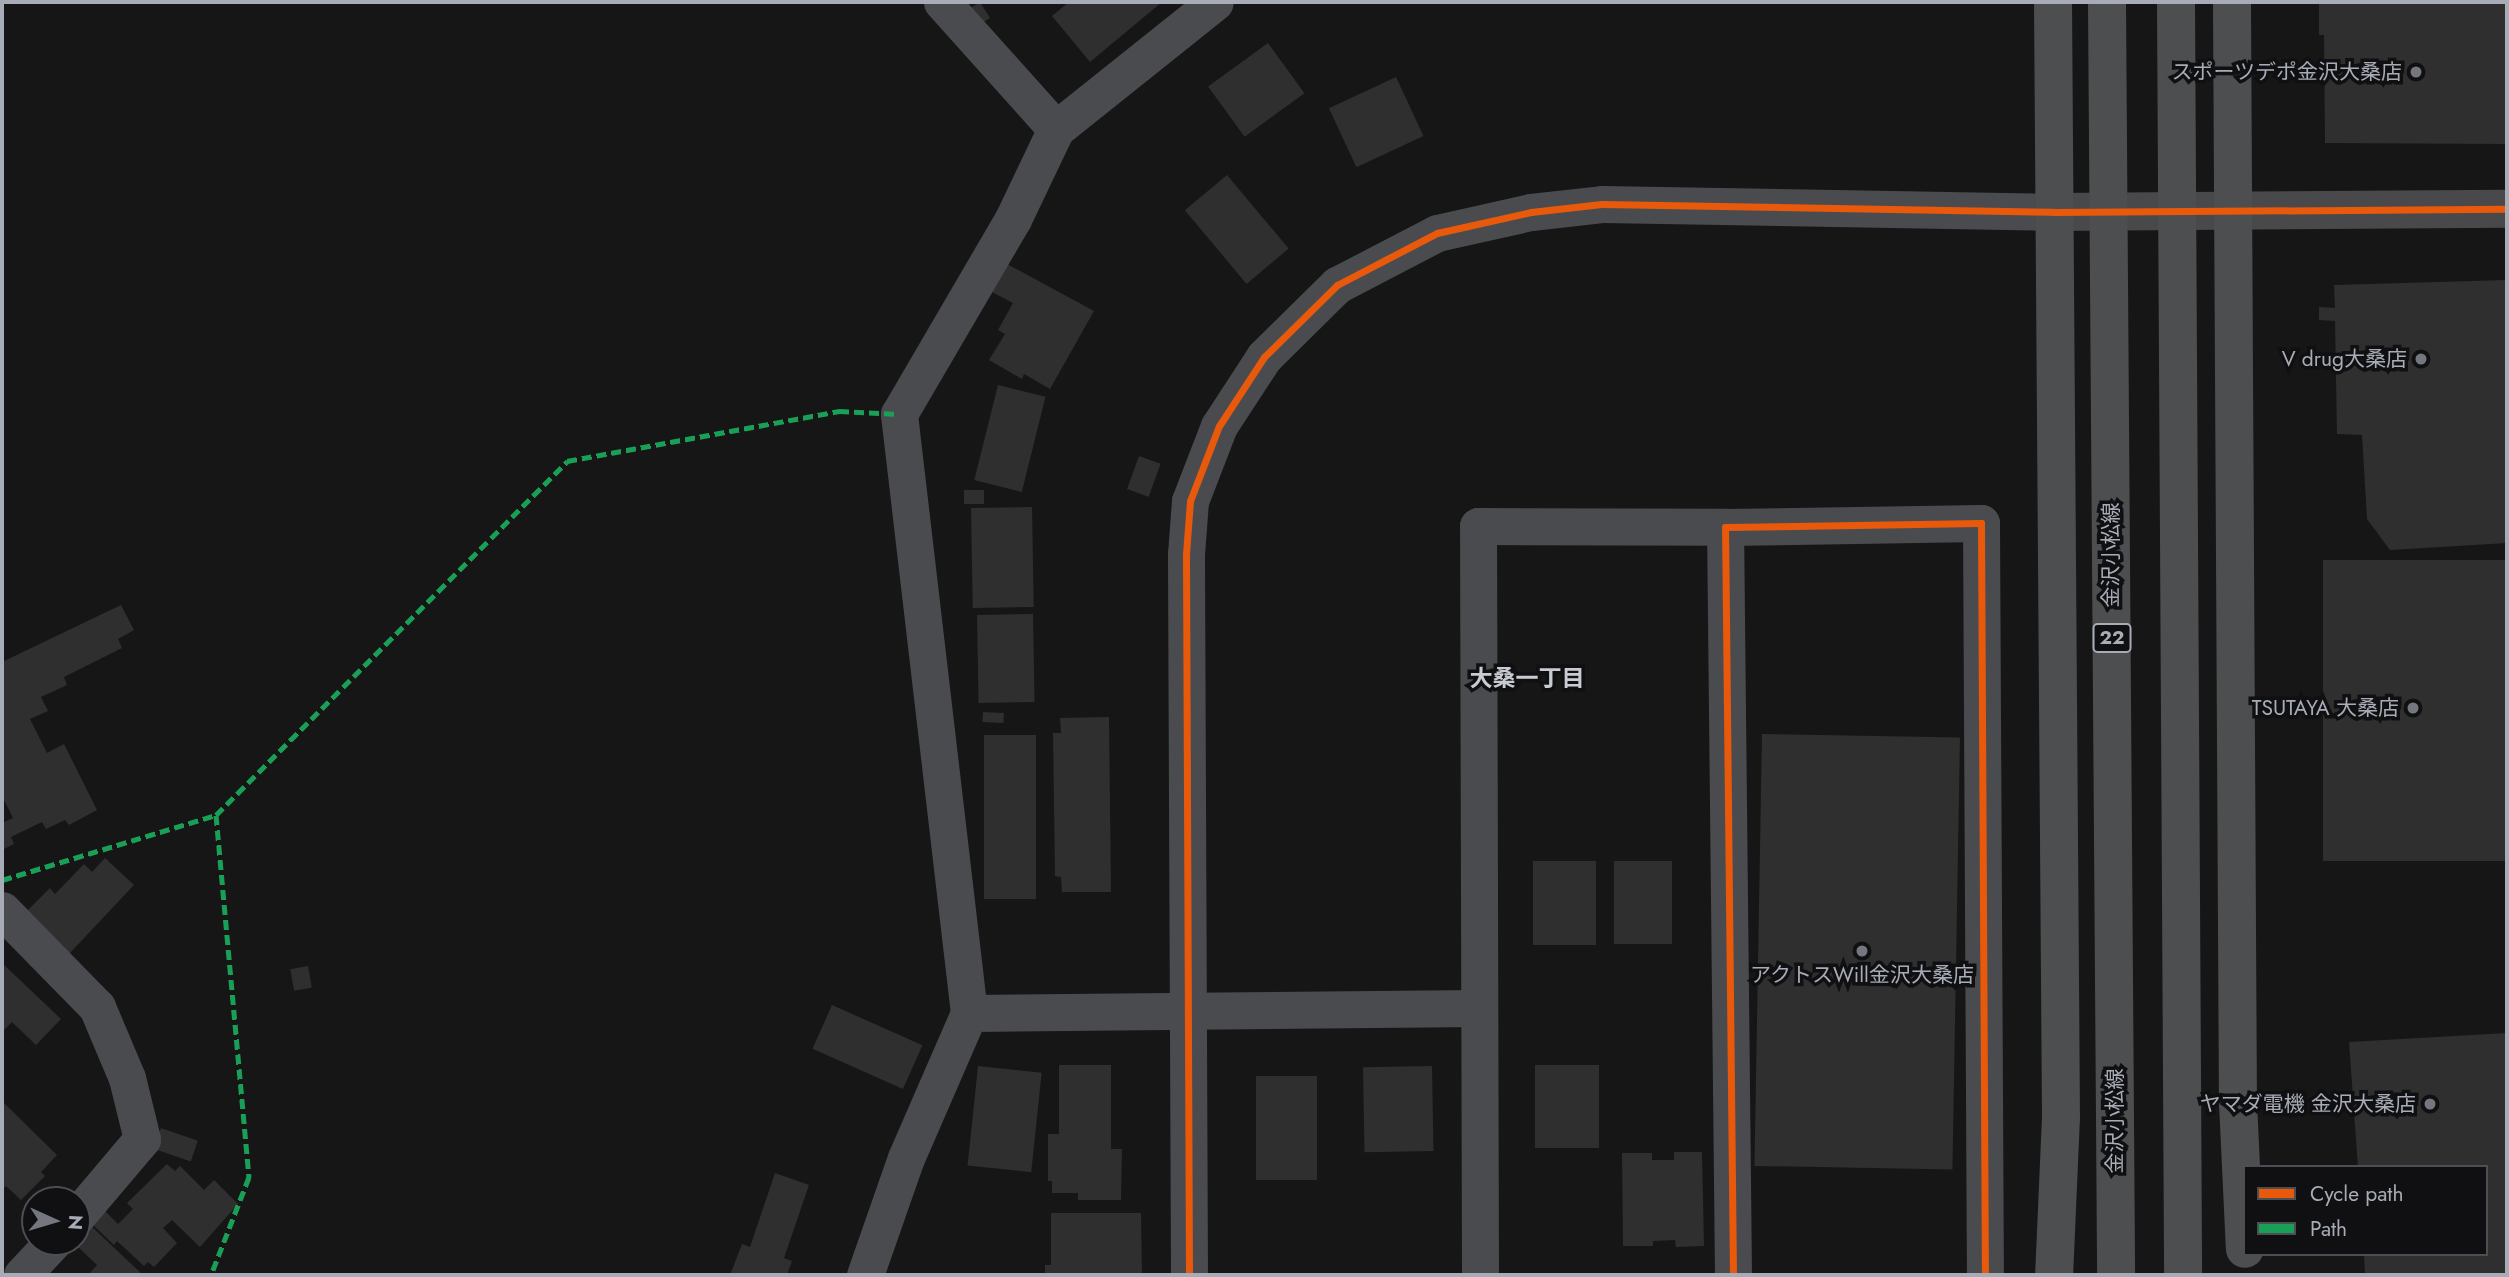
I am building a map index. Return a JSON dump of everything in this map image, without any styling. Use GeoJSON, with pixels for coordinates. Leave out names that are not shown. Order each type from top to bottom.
{"type":"FeatureCollection","features":[{"type":"Feature","properties":{"kind":"main road"},"geometry":{"type":"LineString","coordinates":[[2053,2],[2063,1275]]}},
{"type":"Feature","properties":{"kind":"main road","name":"金沢小松線"},"geometry":{"type":"LineString","coordinates":[[2108,2],[2116,1275]]}},
{"type":"Feature","properties":{"kind":"main road"},"geometry":{"type":"LineString","coordinates":[[2176,2],[2183,1275]]}},
{"type":"Feature","properties":{"kind":"main road"},"geometry":{"type":"LineString","coordinates":[[2232,2],[2238,1103],[2236,1275]]}},
{"type":"Feature","properties":{"kind":"main road"},"geometry":{"type":"LineString","coordinates":[[2238,1103],[2243,1207]]}},
{"type":"Feature","properties":{"kind":"main road"},"geometry":{"type":"LineString","coordinates":[[2054,1275],[2061,1117]]}},
{"type":"Feature","properties":{"kind":"main road"},"geometry":{"type":"LineString","coordinates":[[2245,1256],[2246,1275]]}},
{"type":"Feature","properties":{"kind":"street"},"geometry":{"type":"LineString","coordinates":[[942,2],[1056,129]]}},
{"type":"Feature","properties":{"kind":"street"},"geometry":{"type":"LineString","coordinates":[[865,1275],[906,1158],[969,1013],[899,414],[1013,219],[1056,129],[1215,2]]}},
{"type":"Feature","properties":{"kind":"street"},"geometry":{"type":"LineString","coordinates":[[1189,1275],[1186,554],[1189,501],[1219,426],[1264,358],[1337,285],[1437,233],[1531,212],[1602,204],[2053,212],[2507,209]]}},
{"type":"Feature","properties":{"kind":"street"},"geometry":{"type":"LineString","coordinates":[[1480,1275],[1478,526],[1725,527],[1981,523],[1985,1275]]}},
{"type":"Feature","properties":{"kind":"street"},"geometry":{"type":"LineString","coordinates":[[1725,527],[1733,1275]]}},
{"type":"Feature","properties":{"kind":"street"},"geometry":{"type":"LineString","coordinates":[[2,910],[96,1007],[127,1078],[142,1139],[91,1199]]}},
{"type":"Feature","properties":{"kind":"street"},"geometry":{"type":"LineString","coordinates":[[969,1013],[1188,1013],[1479,1008]]}},
{"type":"Feature","properties":{"kind":"street"},"geometry":{"type":"LineString","coordinates":[[22,1275],[40,1256]]}},
{"type":"Feature","properties":{"kind":"building"},"geometry":{"type":"Polygon","coordinates":[[[980,2],[990,18],[978,26],[968,9],[980,2]]]}},
{"type":"Feature","properties":{"kind":"building"},"geometry":{"type":"Polygon","coordinates":[[[1069,2],[1162,2],[1090,62],[1052,16],[1069,2]]]}},
{"type":"Feature","properties":{"kind":"building","name":"スポーツデポ金沢大桑店"},"geometry":{"type":"Polygon","coordinates":[[[2319,2],[2507,2],[2507,144],[2325,143],[2324,35],[2319,35],[2319,2]]]}},
{"type":"Feature","properties":{"kind":"building"},"geometry":{"type":"Polygon","coordinates":[[[1268,43],[1304,93],[1245,137],[1208,86],[1268,43]]]}},
{"type":"Feature","properties":{"kind":"building"},"geometry":{"type":"Polygon","coordinates":[[[1396,77],[1423,136],[1356,167],[1329,108],[1396,77]]]}},
{"type":"Feature","properties":{"kind":"building"},"geometry":{"type":"Polygon","coordinates":[[[1227,175],[1289,249],[1247,284],[1185,210],[1227,175]]]}},
{"type":"Feature","properties":{"kind":"building"},"geometry":{"type":"Polygon","coordinates":[[[1007,264],[1094,311],[1050,389],[1024,374],[1022,379],[989,360],[1005,334],[998,330],[1013,303],[992,292],[1007,264]]]}},
{"type":"Feature","properties":{"kind":"building","name":"V drug大桑店"},"geometry":{"type":"Polygon","coordinates":[[[2507,280],[2507,543],[2390,550],[2367,519],[2362,435],[2337,434],[2335,321],[2319,320],[2319,307],[2335,308],[2334,285],[2507,280]]]}},
{"type":"Feature","properties":{"kind":"building"},"geometry":{"type":"Polygon","coordinates":[[[998,385],[1046,397],[1022,492],[974,480],[998,385]]]}},
{"type":"Feature","properties":{"kind":"building"},"geometry":{"type":"Polygon","coordinates":[[[1139,456],[1161,464],[1149,497],[1127,489],[1139,456]]]}},
{"type":"Feature","properties":{"kind":"building"},"geometry":{"type":"Polygon","coordinates":[[[964,490],[984,490],[984,504],[964,504],[964,490]]]}},
{"type":"Feature","properties":{"kind":"building"},"geometry":{"type":"Polygon","coordinates":[[[1032,507],[1034,607],[973,608],[971,508],[1032,507]]]}},
{"type":"Feature","properties":{"kind":"building","name":"TSUTAYA 大桑店"},"geometry":{"type":"Polygon","coordinates":[[[2323,560],[2507,560],[2507,861],[2323,861],[2323,560]]]}},
{"type":"Feature","properties":{"kind":"building"},"geometry":{"type":"Polygon","coordinates":[[[121,605],[134,630],[118,639],[122,648],[64,677],[67,685],[41,697],[48,711],[30,719],[47,753],[64,744],[97,810],[69,825],[65,820],[46,829],[42,822],[11,837],[14,844],[2,850],[2,823],[13,818],[2,796],[2,662],[121,605]]]}},
{"type":"Feature","properties":{"kind":"building"},"geometry":{"type":"Polygon","coordinates":[[[1033,614],[1035,702],[979,703],[977,615],[1033,614]]]}},
{"type":"Feature","properties":{"kind":"building"},"geometry":{"type":"Polygon","coordinates":[[[983,712],[1004,713],[1003,723],[982,722],[983,712]]]}},
{"type":"Feature","properties":{"kind":"building"},"geometry":{"type":"Polygon","coordinates":[[[1109,717],[1111,892],[1062,892],[1061,877],[1055,876],[1053,733],[1061,733],[1060,718],[1109,717]]]}},
{"type":"Feature","properties":{"kind":"building","name":"アクトスWill金沢大桑店"},"geometry":{"type":"Polygon","coordinates":[[[1762,734],[1960,737],[1952,1169],[1754,1166],[1762,734]]]}},
{"type":"Feature","properties":{"kind":"building"},"geometry":{"type":"Polygon","coordinates":[[[984,735],[1036,735],[1036,899],[984,899],[984,735]]]}},
{"type":"Feature","properties":{"kind":"building"},"geometry":{"type":"Polygon","coordinates":[[[105,858],[134,885],[69,954],[21,917],[50,888],[55,894],[84,864],[92,872],[105,858]]]}},
{"type":"Feature","properties":{"kind":"building"},"geometry":{"type":"Polygon","coordinates":[[[1533,861],[1596,861],[1596,945],[1533,945],[1533,861]]]}},
{"type":"Feature","properties":{"kind":"building"},"geometry":{"type":"Polygon","coordinates":[[[1614,861],[1672,861],[1672,944],[1614,944],[1614,861]]]}},
{"type":"Feature","properties":{"kind":"building"},"geometry":{"type":"Polygon","coordinates":[[[2,963],[61,1019],[36,1045],[12,1022],[4,1030],[2,1028],[2,963]]]}},
{"type":"Feature","properties":{"kind":"building"},"geometry":{"type":"Polygon","coordinates":[[[308,966],[312,988],[294,991],[290,969],[308,966]]]}},
{"type":"Feature","properties":{"kind":"building"},"geometry":{"type":"Polygon","coordinates":[[[832,1005],[922,1045],[903,1089],[812,1049],[832,1005]]]}},
{"type":"Feature","properties":{"kind":"building","name":"ヤマダ電機 金沢大桑店"},"geometry":{"type":"Polygon","coordinates":[[[2507,1033],[2507,1275],[2365,1275],[2364,1256],[2488,1256],[2488,1165],[2358,1165],[2349,1042],[2507,1033]]]}},
{"type":"Feature","properties":{"kind":"building"},"geometry":{"type":"Polygon","coordinates":[[[1059,1065],[1111,1065],[1111,1149],[1122,1149],[1121,1200],[1078,1200],[1078,1193],[1052,1193],[1052,1181],[1048,1181],[1048,1134],[1059,1134],[1059,1065]]]}},
{"type":"Feature","properties":{"kind":"building"},"geometry":{"type":"Polygon","coordinates":[[[1535,1065],[1599,1065],[1599,1148],[1535,1148],[1535,1065]]]}},
{"type":"Feature","properties":{"kind":"building"},"geometry":{"type":"Polygon","coordinates":[[[978,1066],[1042,1073],[1031,1172],[968,1165],[978,1066]]]}},
{"type":"Feature","properties":{"kind":"building"},"geometry":{"type":"Polygon","coordinates":[[[1432,1066],[1433,1151],[1364,1152],[1363,1067],[1432,1066]]]}},
{"type":"Feature","properties":{"kind":"building"},"geometry":{"type":"Polygon","coordinates":[[[1256,1076],[1317,1076],[1317,1180],[1256,1180],[1256,1076]]]}},
{"type":"Feature","properties":{"kind":"building"},"geometry":{"type":"Polygon","coordinates":[[[2,1101],[57,1155],[41,1172],[45,1176],[35,1186],[21,1186],[21,1200],[6,1186],[2,1190],[2,1101]]]}},
{"type":"Feature","properties":{"kind":"building"},"geometry":{"type":"Polygon","coordinates":[[[161,1128],[198,1141],[191,1161],[154,1149],[161,1128]]]}},
{"type":"Feature","properties":{"kind":"building"},"geometry":{"type":"Polygon","coordinates":[[[1674,1152],[1702,1152],[1704,1246],[1676,1247],[1675,1240],[1653,1241],[1653,1246],[1623,1246],[1622,1153],[1652,1153],[1652,1160],[1674,1160],[1674,1152]]]}},
{"type":"Feature","properties":{"kind":"building"},"geometry":{"type":"Polygon","coordinates":[[[167,1164],[175,1171],[180,1166],[204,1190],[214,1180],[238,1204],[200,1247],[172,1220],[163,1228],[177,1243],[154,1267],[148,1262],[144,1266],[117,1241],[114,1245],[91,1223],[104,1210],[118,1224],[133,1209],[127,1203],[167,1164]]]}},
{"type":"Feature","properties":{"kind":"building"},"geometry":{"type":"Polygon","coordinates":[[[775,1173],[809,1185],[784,1258],[792,1261],[787,1275],[730,1275],[742,1244],[750,1247],[775,1173]]]}},
{"type":"Feature","properties":{"kind":"building"},"geometry":{"type":"Polygon","coordinates":[[[1051,1213],[1141,1213],[1142,1275],[1045,1275],[1045,1265],[1051,1265],[1051,1213]]]}},
{"type":"Feature","properties":{"kind":"building"},"geometry":{"type":"Polygon","coordinates":[[[91,1226],[143,1275],[88,1275],[97,1265],[88,1256],[91,1256],[91,1226]]]}},
{"type":"Feature","properties":{"kind":"marked path"},"geometry":{"type":"LineString","coordinates":[[216,815],[567,461],[839,411],[899,414]]}},
{"type":"Feature","properties":{"kind":"marked path"},"geometry":{"type":"LineString","coordinates":[[2,880],[216,815],[249,1177],[211,1275]]}},
{"type":"Feature","properties":{"kind":"cycle path"},"geometry":{"type":"LineString","coordinates":[[1189,1275],[1186,554],[1190,501],[1219,426],[1264,357],[1337,285],[1437,233],[1531,212],[1602,204],[2053,212],[2507,209]]}},
{"type":"Feature","properties":{"kind":"cycle path"},"geometry":{"type":"LineString","coordinates":[[1733,1275],[1725,527],[1981,523],[1985,1275]]}},
{"type":"Feature","properties":{"kind":"place","name":"スポーツデポ金沢大桑店"},"geometry":{"type":"Point","coordinates":[2416,72]}},
{"type":"Feature","properties":{"kind":"place","name":"V drug大桑店"},"geometry":{"type":"Point","coordinates":[2421,359]}},
{"type":"Feature","properties":{"kind":"place","name":"TSUTAYA 大桑店"},"geometry":{"type":"Point","coordinates":[2413,708]}},
{"type":"Feature","properties":{"kind":"place","name":"アクトスWill金沢大桑店"},"geometry":{"type":"Point","coordinates":[1862,951]}},
{"type":"Feature","properties":{"kind":"place","name":"ヤマダ電機 金沢大桑店"},"geometry":{"type":"Point","coordinates":[2430,1104]}},
{"type":"Feature","properties":{"kind":"district","name":"大桑一丁目"},"geometry":{"type":"Point","coordinates":[1527,678]}}]}
